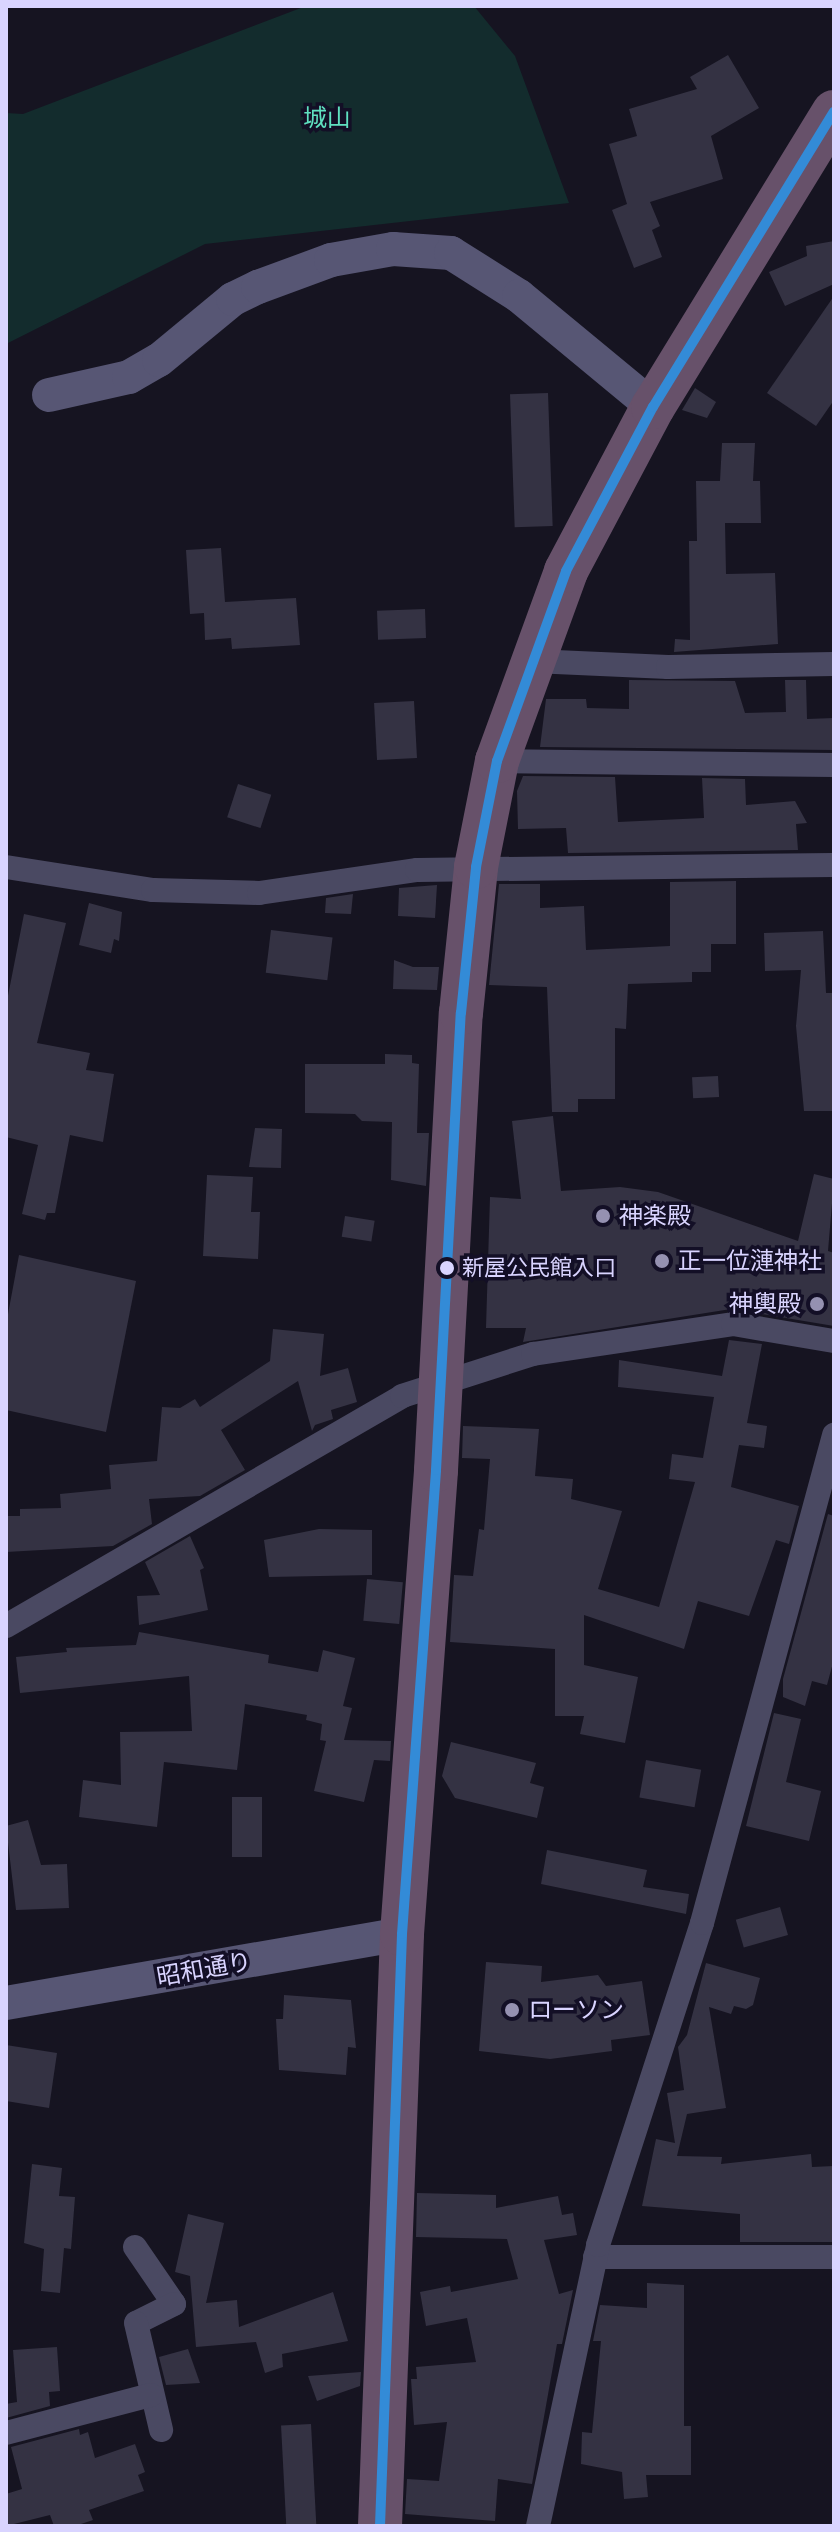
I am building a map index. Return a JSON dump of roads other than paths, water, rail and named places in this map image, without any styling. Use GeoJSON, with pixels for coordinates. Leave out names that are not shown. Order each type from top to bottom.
{"type":"FeatureCollection","features":[{"type":"Feature","properties":{"kind":"highway"},"geometry":{"type":"LineString","coordinates":[[380,2526],[402,1934],[441,1383],[461,1013],[476,867],[497,761],[566,571],[653,407],[834,112]]}},
{"type":"Feature","properties":{"kind":"street"},"geometry":{"type":"LineString","coordinates":[[49,395],[129,377],[159,360],[233,299],[258,287],[331,260],[393,249],[451,253],[519,296],[653,407]]}},
{"type":"Feature","properties":{"kind":"street"},"geometry":{"type":"LineString","coordinates":[[533,661],[668,667],[834,664]]}},
{"type":"Feature","properties":{"kind":"street"},"geometry":{"type":"LineString","coordinates":[[497,761],[834,765]]}},
{"type":"Feature","properties":{"kind":"street"},"geometry":{"type":"LineString","coordinates":[[6,867],[153,890],[259,893],[417,870],[476,867],[834,865]]}},
{"type":"Feature","properties":{"kind":"street"},"geometry":{"type":"LineString","coordinates":[[6,1626],[402,1396],[533,1354],[733,1324],[834,1341]]}},
{"type":"Feature","properties":{"kind":"street"},"geometry":{"type":"LineString","coordinates":[[538,2526],[595,2257],[702,1923],[829,1475],[834,1435]]}},
{"type":"Feature","properties":{"kind":"street","name":"昭和通り"},"geometry":{"type":"LineString","coordinates":[[6,2003],[402,1934]]}},
{"type":"Feature","properties":{"kind":"street"},"geometry":{"type":"LineString","coordinates":[[135,2247],[174,2304],[136,2323],[161,2430]]}},
{"type":"Feature","properties":{"kind":"street"},"geometry":{"type":"LineString","coordinates":[[595,2257],[834,2257]]}},
{"type":"Feature","properties":{"kind":"street"},"geometry":{"type":"LineString","coordinates":[[6,2433],[151,2395]]}},
{"type":"Feature","properties":{"kind":"place","name":"神楽殿"},"geometry":{"type":"Point","coordinates":[603,1216]}},
{"type":"Feature","properties":{"kind":"place","name":"正一位漣神社"},"geometry":{"type":"Point","coordinates":[662,1261]}},
{"type":"Feature","properties":{"kind":"place","name":"新屋公民館入口"},"geometry":{"type":"Point","coordinates":[447,1268]}},
{"type":"Feature","properties":{"kind":"place","name":"神輿殿"},"geometry":{"type":"Point","coordinates":[817,1304]}},
{"type":"Feature","properties":{"kind":"place","name":"ローソン"},"geometry":{"type":"Point","coordinates":[512,2010]}},
{"type":"Feature","properties":{"kind":"park label","name":"城山"},"geometry":{"type":"Point","coordinates":[327,118]}}]}
